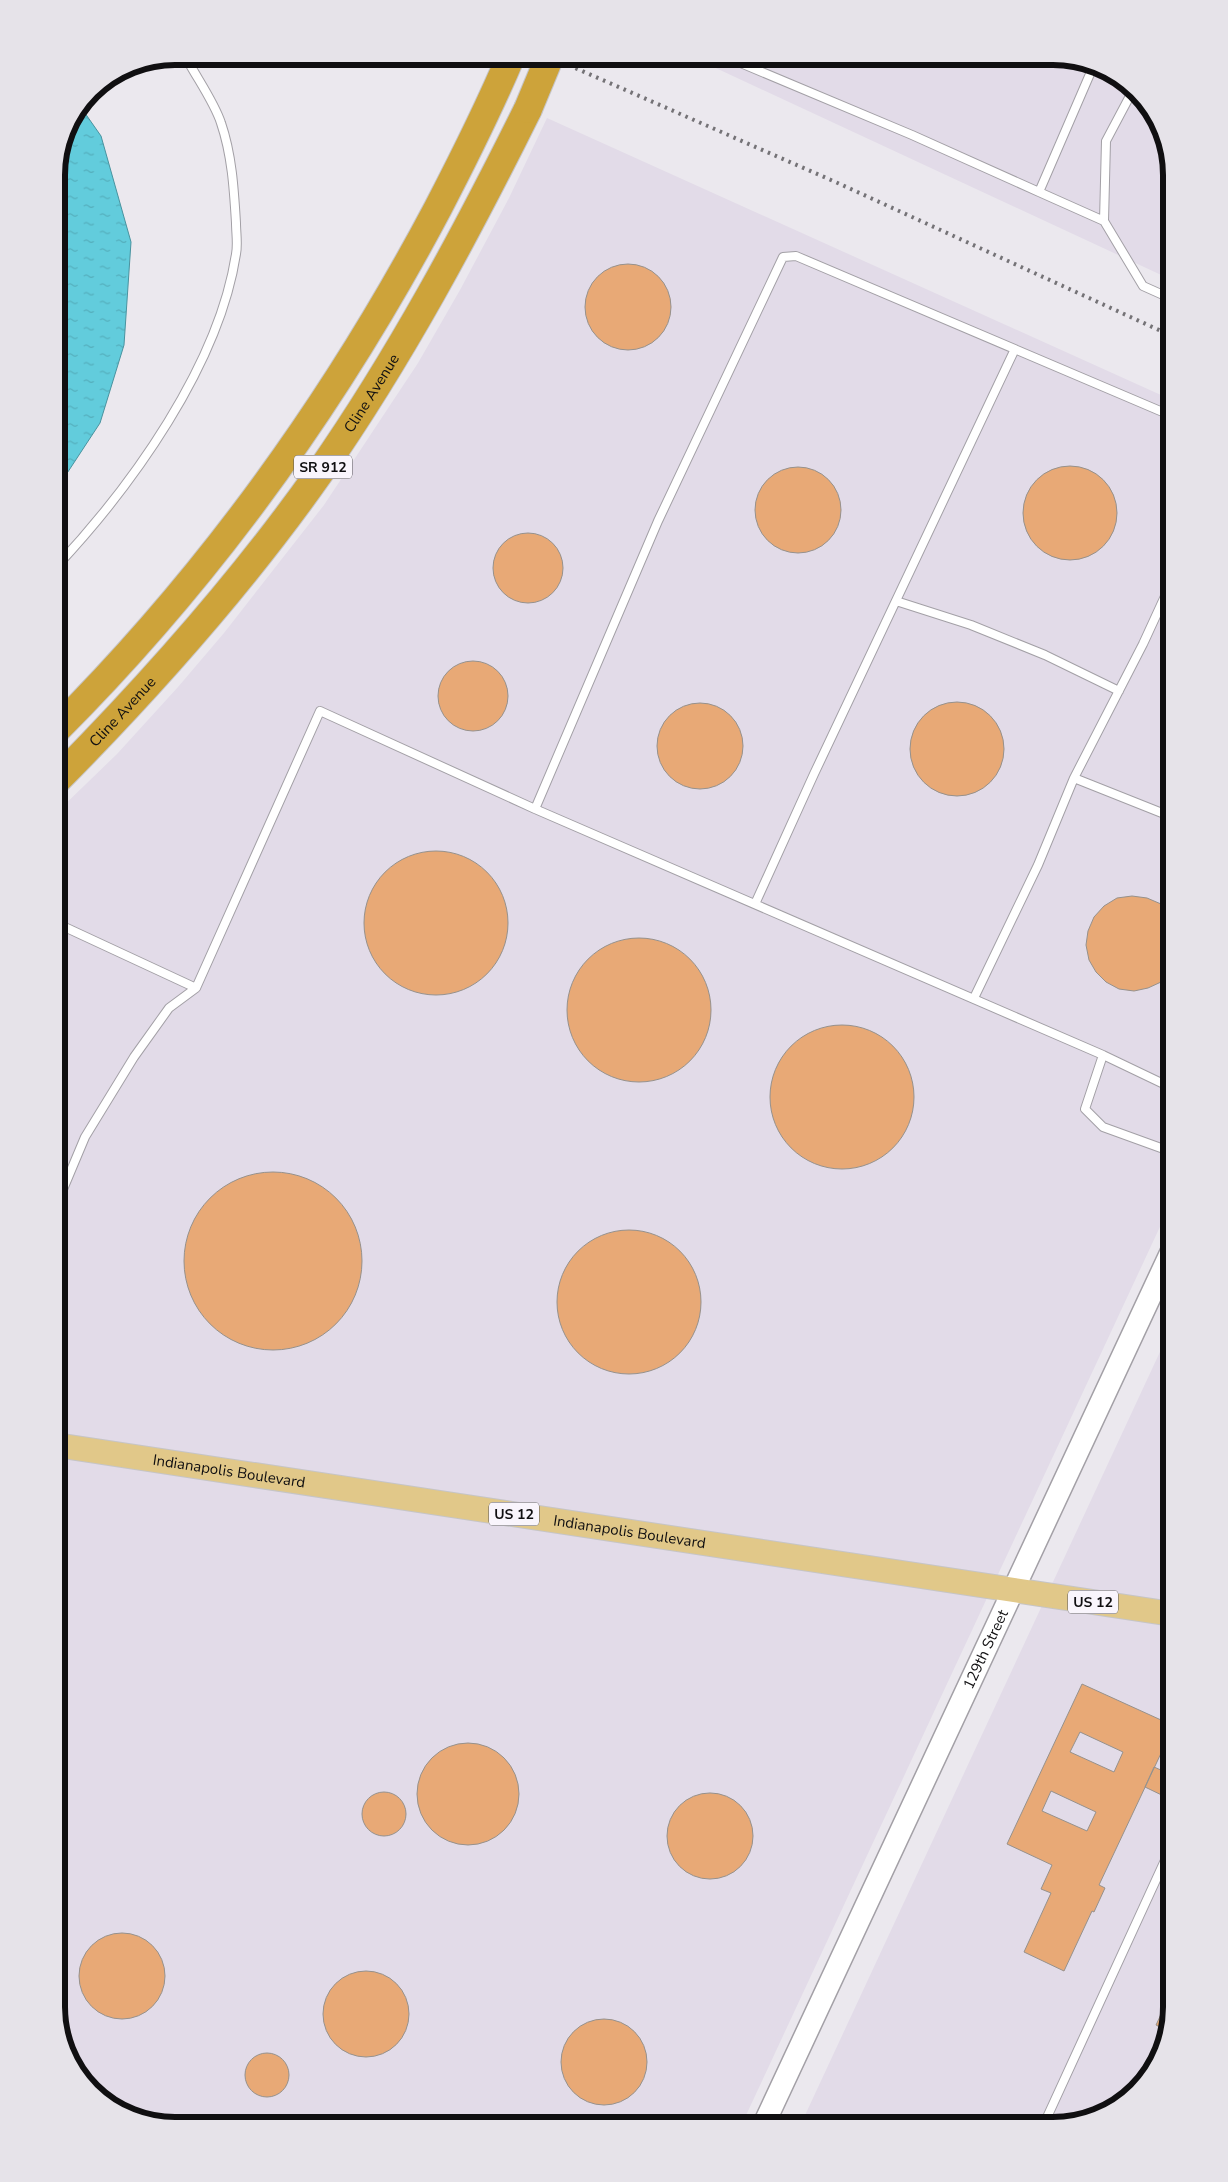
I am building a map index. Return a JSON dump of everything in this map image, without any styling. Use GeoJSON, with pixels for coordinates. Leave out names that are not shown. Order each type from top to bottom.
{"type":"FeatureCollection","features":[{"type":"Feature","properties":{"kind":"highway","name":"SR 912"},"geometry":{"type":"LineString","coordinates":[[65,720],[175,600],[244,516],[300,436],[379,315],[412,257],[495,94],[507,65]]}},
{"type":"Feature","properties":{"kind":"highway","name":"Cline Avenue"},"geometry":{"type":"LineString","coordinates":[[65,772],[141,692],[231,589],[319,472],[377,384],[431,295],[486,193],[528,109],[546,65]]}},
{"type":"Feature","properties":{"kind":"main road","name":"129th Street"},"geometry":{"type":"LineString","coordinates":[[767,2117],[1163,1269]]}},
{"type":"Feature","properties":{"kind":"main road","name":"Indianapolis Boulevard"},"geometry":{"type":"LineString","coordinates":[[65,1446],[1163,1613]]}},
{"type":"Feature","properties":{"kind":"lane"},"geometry":{"type":"LineString","coordinates":[[65,558],[83,539],[136,468],[184,397],[220,317],[237,252],[234,182],[221,122],[190,65]]}},
{"type":"Feature","properties":{"kind":"lane"},"geometry":{"type":"LineString","coordinates":[[745,65],[912,135],[1104,221]]}},
{"type":"Feature","properties":{"kind":"lane"},"geometry":{"type":"LineString","coordinates":[[1039,192],[1091,72]]}},
{"type":"Feature","properties":{"kind":"lane"},"geometry":{"type":"LineString","coordinates":[[1130,96],[1106,141],[1104,221],[1143,286],[1163,295]]}},
{"type":"Feature","properties":{"kind":"lane"},"geometry":{"type":"LineString","coordinates":[[535,809],[658,521],[783,257],[796,256],[1163,412]]}},
{"type":"Feature","properties":{"kind":"lane"},"geometry":{"type":"LineString","coordinates":[[755,904],[1014,349]]}},
{"type":"Feature","properties":{"kind":"lane"},"geometry":{"type":"LineString","coordinates":[[974,998],[1038,865],[1074,778],[1163,600]]}},
{"type":"Feature","properties":{"kind":"lane"},"geometry":{"type":"LineString","coordinates":[[896,601],[971,625],[1045,655],[1119,691]]}},
{"type":"Feature","properties":{"kind":"lane"},"geometry":{"type":"LineString","coordinates":[[65,1185],[85,1137],[134,1057],[169,1008],[196,988],[320,711],[535,809],[974,998],[1163,1084]]}},
{"type":"Feature","properties":{"kind":"lane"},"geometry":{"type":"LineString","coordinates":[[1074,778],[1163,813]]}},
{"type":"Feature","properties":{"kind":"lane"},"geometry":{"type":"LineString","coordinates":[[65,926],[196,988]]}},
{"type":"Feature","properties":{"kind":"lane"},"geometry":{"type":"LineString","coordinates":[[1103,1055],[1085,1109],[1103,1127],[1163,1149]]}},
{"type":"Feature","properties":{"kind":"lane"},"geometry":{"type":"LineString","coordinates":[[1047,2117],[1163,1865]]}},
{"type":"Feature","properties":{"kind":"shaded area"},"geometry":{"type":"Polygon","coordinates":[[[709,65],[1060,65],[1075,67],[1102,76],[1131,97],[1155,133],[1161,153],[1163,175],[1163,276],[709,65]]]}},
{"type":"Feature","properties":{"kind":"shaded area"},"geometry":{"type":"Polygon","coordinates":[[[547,118],[1163,396],[1163,1220],[745,2117],[168,2117],[153,2115],[126,2106],[97,2085],[73,2049],[66,2022],[65,804],[117,754],[178,687],[224,633],[324,505],[418,363],[460,290],[509,198],[547,118]]]}},
{"type":"Feature","properties":{"kind":"shaded area"},"geometry":{"type":"Polygon","coordinates":[[[1163,1345],[1163,2007],[1161,2029],[1152,2056],[1131,2085],[1120,2094],[1095,2109],[1075,2115],[1053,2117],[804,2117],[1163,1345]]]}},
{"type":"Feature","properties":{"kind":"water"},"geometry":{"type":"Polygon","coordinates":[[[85,113],[101,136],[131,242],[124,345],[100,423],[65,476],[65,168],[69,146],[76,126],[85,113]]]}},
{"type":"Feature","properties":{"kind":"building"},"geometry":{"type":"Polygon","coordinates":[[[628,264],[644,267],[652,271],[664,283],[668,291],[671,307],[668,323],[664,331],[652,343],[644,347],[628,350],[612,347],[604,343],[592,331],[588,323],[585,307],[588,291],[592,283],[604,271],[612,267],[628,264]]]}},
{"type":"Feature","properties":{"kind":"building"},"geometry":{"type":"Polygon","coordinates":[[[1070,466],[1088,469],[1103,480],[1114,495],[1117,513],[1114,531],[1103,546],[1088,557],[1070,560],[1052,557],[1037,546],[1026,531],[1023,513],[1026,495],[1037,480],[1052,469],[1070,466]]]}},
{"type":"Feature","properties":{"kind":"building"},"geometry":{"type":"Polygon","coordinates":[[[798,467],[814,470],[822,474],[834,486],[838,494],[841,510],[838,526],[834,534],[822,546],[814,550],[798,553],[782,550],[774,546],[762,534],[758,526],[755,510],[758,494],[762,486],[774,474],[782,470],[798,467]]]}},
{"type":"Feature","properties":{"kind":"building"},"geometry":{"type":"Polygon","coordinates":[[[528,533],[541,536],[553,543],[560,555],[563,568],[560,581],[553,593],[541,600],[528,603],[515,600],[503,593],[496,581],[493,568],[496,555],[503,543],[515,536],[528,533]]]}},
{"type":"Feature","properties":{"kind":"building"},"geometry":{"type":"Polygon","coordinates":[[[473,661],[486,664],[498,671],[505,683],[508,696],[505,709],[498,721],[486,728],[473,731],[460,728],[448,721],[441,709],[438,696],[441,683],[448,671],[460,664],[473,661]]]}},
{"type":"Feature","properties":{"kind":"building"},"geometry":{"type":"Polygon","coordinates":[[[957,702],[975,706],[990,716],[1000,731],[1004,749],[1000,767],[990,782],[975,792],[957,796],[939,792],[924,782],[914,767],[910,749],[914,731],[924,716],[939,706],[957,702]]]}},
{"type":"Feature","properties":{"kind":"building"},"geometry":{"type":"Polygon","coordinates":[[[700,703],[716,706],[724,710],[736,722],[740,730],[743,746],[740,762],[736,770],[724,782],[716,786],[700,789],[684,786],[676,782],[664,770],[660,762],[657,746],[660,730],[664,722],[676,710],[684,706],[700,703]]]}},
{"type":"Feature","properties":{"kind":"building"},"geometry":{"type":"Polygon","coordinates":[[[436,851],[450,852],[464,857],[476,863],[487,872],[496,883],[502,895],[507,909],[507,937],[502,951],[496,963],[487,974],[476,983],[464,989],[450,994],[436,995],[422,994],[408,989],[396,983],[385,974],[376,963],[370,951],[365,937],[364,923],[365,909],[370,895],[376,883],[385,872],[396,863],[408,857],[422,852],[436,851]]]}},
{"type":"Feature","properties":{"kind":"building"},"geometry":{"type":"Polygon","coordinates":[[[1132,896],[1147,898],[1163,906],[1163,980],[1148,988],[1134,991],[1119,989],[1106,982],[1096,972],[1089,960],[1086,945],[1088,931],[1094,917],[1104,906],[1117,898],[1132,896]]]}},
{"type":"Feature","properties":{"kind":"building"},"geometry":{"type":"Polygon","coordinates":[[[639,938],[667,943],[690,959],[706,982],[711,1010],[706,1038],[690,1061],[667,1077],[639,1082],[611,1077],[588,1061],[572,1038],[567,1010],[572,982],[588,959],[611,943],[639,938]]]}},
{"type":"Feature","properties":{"kind":"building"},"geometry":{"type":"Polygon","coordinates":[[[842,1025],[870,1030],[893,1046],[909,1069],[914,1097],[909,1125],[893,1148],[870,1164],[842,1169],[814,1164],[791,1148],[775,1125],[770,1097],[775,1069],[791,1046],[814,1030],[842,1025]]]}},
{"type":"Feature","properties":{"kind":"building"},"geometry":{"type":"Polygon","coordinates":[[[273,1172],[307,1179],[322,1187],[336,1198],[347,1212],[355,1227],[362,1261],[355,1295],[347,1310],[336,1324],[322,1335],[307,1343],[273,1350],[239,1343],[224,1335],[210,1324],[199,1310],[191,1295],[184,1261],[191,1227],[199,1212],[210,1198],[224,1187],[239,1179],[273,1172]]]}},
{"type":"Feature","properties":{"kind":"building"},"geometry":{"type":"Polygon","coordinates":[[[629,1230],[643,1231],[657,1236],[669,1242],[680,1251],[689,1262],[695,1274],[700,1288],[700,1316],[695,1330],[689,1342],[680,1353],[669,1362],[657,1368],[643,1373],[629,1374],[615,1373],[601,1368],[589,1362],[578,1353],[569,1342],[563,1330],[558,1316],[557,1302],[558,1288],[563,1274],[569,1262],[578,1251],[589,1242],[601,1236],[615,1231],[629,1230]]]}},
{"type":"Feature","properties":{"kind":"building"},"geometry":{"type":"Polygon","coordinates":[[[1082,1684],[1163,1721],[1163,1749],[1099,1885],[1105,1888],[1064,1971],[1024,1952],[1051,1893],[1041,1889],[1052,1865],[1007,1844],[1082,1684]],[[1080,1732],[1070,1752],[1114,1772],[1123,1752],[1080,1732]],[[1051,1791],[1042,1811],[1087,1831],[1096,1812],[1051,1791]]]}},
{"type":"Feature","properties":{"kind":"building"},"geometry":{"type":"Polygon","coordinates":[[[468,1743],[488,1747],[504,1758],[515,1774],[519,1794],[515,1814],[504,1830],[488,1841],[468,1845],[448,1841],[432,1830],[421,1814],[417,1794],[421,1774],[432,1758],[448,1747],[468,1743]]]}},
{"type":"Feature","properties":{"kind":"building"},"geometry":{"type":"Polygon","coordinates":[[[1154,1767],[1163,1771],[1163,1796],[1145,1787],[1154,1767]]]}},
{"type":"Feature","properties":{"kind":"building"},"geometry":{"type":"Polygon","coordinates":[[[384,1792],[396,1796],[402,1802],[406,1814],[402,1826],[396,1832],[384,1836],[372,1832],[366,1826],[362,1814],[366,1802],[372,1796],[384,1792]]]}},
{"type":"Feature","properties":{"kind":"building"},"geometry":{"type":"Polygon","coordinates":[[[710,1793],[726,1796],[734,1800],[746,1812],[750,1820],[753,1836],[750,1852],[746,1860],[734,1872],[726,1876],[710,1879],[694,1876],[686,1872],[674,1860],[670,1852],[667,1836],[670,1820],[674,1812],[686,1800],[694,1796],[710,1793]]]}},
{"type":"Feature","properties":{"kind":"building"},"geometry":{"type":"Polygon","coordinates":[[[122,1933],[138,1936],[146,1940],[158,1952],[162,1960],[165,1976],[162,1992],[158,2000],[146,2012],[138,2016],[122,2019],[106,2016],[98,2012],[86,2000],[82,1992],[79,1976],[82,1960],[86,1952],[98,1940],[106,1936],[122,1933]]]}},
{"type":"Feature","properties":{"kind":"building"},"geometry":{"type":"Polygon","coordinates":[[[366,1971],[382,1974],[390,1978],[402,1990],[406,1998],[409,2014],[406,2030],[402,2038],[390,2050],[382,2054],[366,2057],[350,2054],[342,2050],[330,2038],[326,2030],[323,2014],[326,1998],[330,1990],[342,1978],[350,1974],[366,1971]]]}},
{"type":"Feature","properties":{"kind":"building"},"geometry":{"type":"Polygon","coordinates":[[[1163,2011],[1161,2028],[1156,2025],[1163,2011]]]}},
{"type":"Feature","properties":{"kind":"building"},"geometry":{"type":"Polygon","coordinates":[[[604,2019],[620,2022],[628,2026],[640,2038],[644,2046],[647,2062],[644,2078],[640,2086],[628,2098],[620,2102],[604,2105],[588,2102],[580,2098],[568,2086],[564,2078],[561,2062],[564,2046],[568,2038],[580,2026],[588,2022],[604,2019]]]}},
{"type":"Feature","properties":{"kind":"building"},"geometry":{"type":"Polygon","coordinates":[[[267,2053],[279,2057],[285,2063],[289,2075],[285,2087],[279,2093],[267,2097],[255,2093],[249,2087],[245,2075],[249,2063],[255,2057],[267,2053]]]}},
{"type":"Feature","properties":{"kind":"railway"},"geometry":{"type":"LineString","coordinates":[[569,65],[840,184],[1163,332]]}}]}
